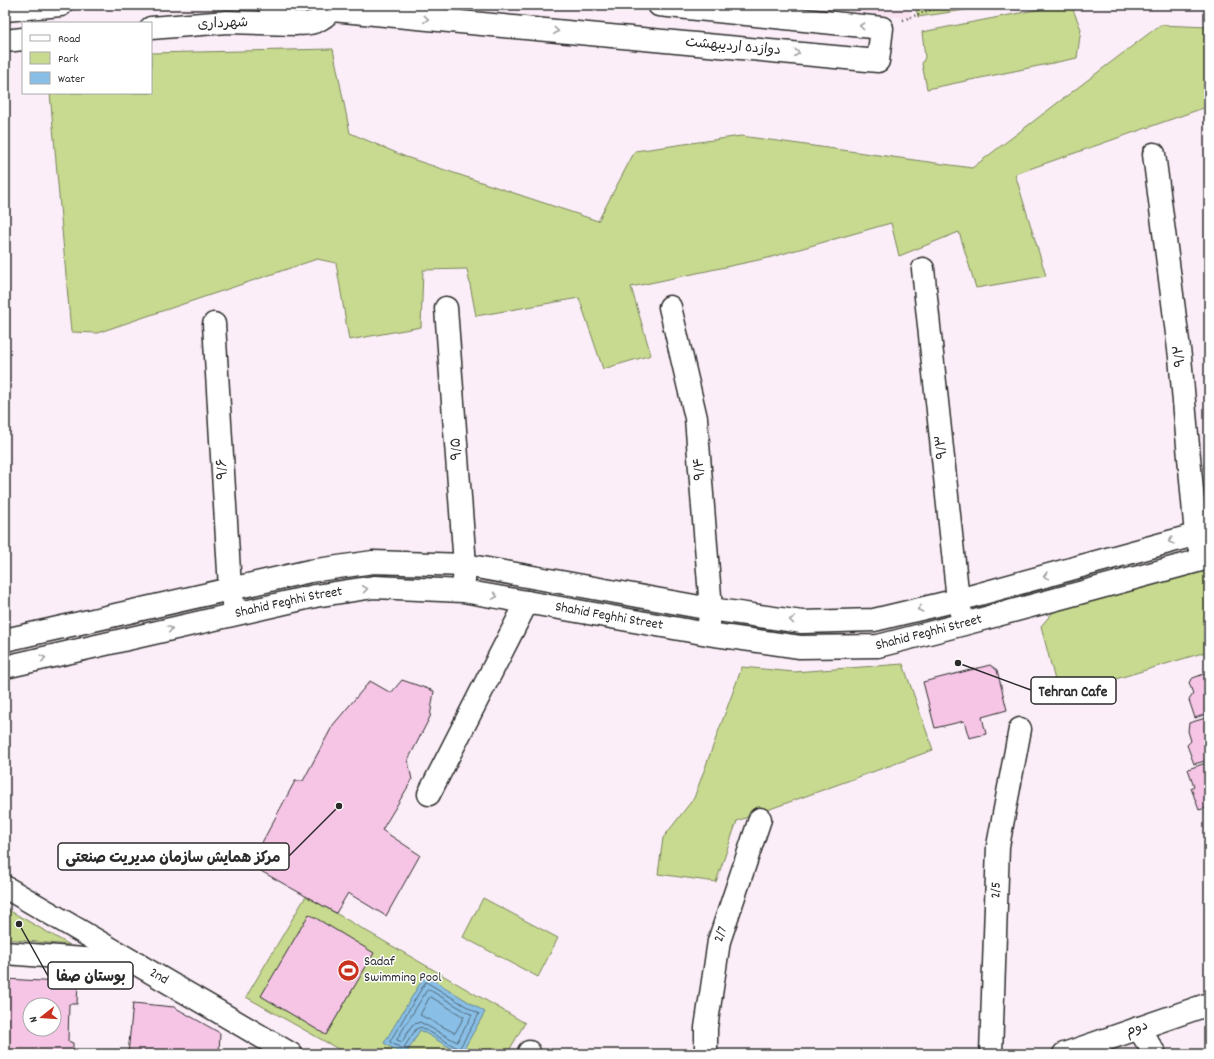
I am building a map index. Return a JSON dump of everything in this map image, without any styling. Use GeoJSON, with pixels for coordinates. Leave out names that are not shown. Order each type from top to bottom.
{"type":"FeatureCollection","features":[{"type":"Feature","properties":{"kind":"street"},"geometry":{"type":"LineString","coordinates":[[5,10],[60,5]]}},
{"type":"Feature","properties":{"kind":"street"},"geometry":{"type":"LineString","coordinates":[[269,5],[273,11],[283,19],[296,24]]}},
{"type":"Feature","properties":{"kind":"street"},"geometry":{"type":"LineString","coordinates":[[659,5],[882,28]]}},
{"type":"Feature","properties":{"kind":"street","name":"شهرداری"},"geometry":{"type":"LineString","coordinates":[[152,28],[227,22],[296,24],[315,22],[324,17],[333,7]]}},
{"type":"Feature","properties":{"kind":"street","name":"دوازده اردیبهشت"},"geometry":{"type":"LineString","coordinates":[[333,7],[878,61],[882,28]]}},
{"type":"Feature","properties":{"kind":"street"},"geometry":{"type":"LineString","coordinates":[[5,41],[22,39]]}},
{"type":"Feature","properties":{"kind":"street","name":"۹/۲"},"geometry":{"type":"LineString","coordinates":[[1154,154],[1206,558]]}},
{"type":"Feature","properties":{"kind":"street","name":"۹/۳"},"geometry":{"type":"LineString","coordinates":[[923,269],[958,600],[964,624]]}},
{"type":"Feature","properties":{"kind":"street","name":"۹/۴"},"geometry":{"type":"LineString","coordinates":[[670,307],[696,418],[711,609],[708,634]]}},
{"type":"Feature","properties":{"kind":"street","name":"۹/۵"},"geometry":{"type":"LineString","coordinates":[[446,308],[466,565],[463,591]]}},
{"type":"Feature","properties":{"kind":"street","name":"۹/۶"},"geometry":{"type":"LineString","coordinates":[[214,324],[230,588],[236,613]]}},
{"type":"Feature","properties":{"kind":"street","name":"Shahid Feghhi Street"},"geometry":{"type":"LineString","coordinates":[[5,640],[310,571],[373,562],[466,565],[711,609],[802,622],[874,620],[958,600],[1202,533]]}},
{"type":"Feature","properties":{"kind":"street","name":"Shahid Feghhi Street"},"geometry":{"type":"LineString","coordinates":[[5,667],[314,596],[374,587],[463,591],[708,634],[800,648],[878,646],[1206,558]]}},
{"type":"Feature","properties":{"kind":"street"},"geometry":{"type":"LineString","coordinates":[[429,794],[527,602]]}},
{"type":"Feature","properties":{"kind":"street","name":"2/5"},"geometry":{"type":"LineString","coordinates":[[991,1054],[998,846],[1020,729]]}},
{"type":"Feature","properties":{"kind":"street","name":"2/7"},"geometry":{"type":"LineString","coordinates":[[706,1054],[706,1028],[719,941],[760,819]]}},
{"type":"Feature","properties":{"kind":"street","name":"2nd"},"geometry":{"type":"LineString","coordinates":[[5,887],[137,963],[283,1052]]}},
{"type":"Feature","properties":{"kind":"street"},"geometry":{"type":"LineString","coordinates":[[5,953],[137,963]]}},
{"type":"Feature","properties":{"kind":"street","name":"دوم"},"geometry":{"type":"LineString","coordinates":[[1064,1054],[1209,1004]]}},
{"type":"Feature","properties":{"kind":"street"},"geometry":{"type":"LineString","coordinates":[[1138,1028],[1155,1054]]}},
{"type":"Feature","properties":{"kind":"path"},"geometry":{"type":"LineString","coordinates":[[882,28],[930,10],[952,5]]}},
{"type":"Feature","properties":{"kind":"shaded area"},"geometry":{"type":"Polygon","coordinates":[[[808,5],[909,5],[912,19],[808,5]]]}},
{"type":"Feature","properties":{"kind":"green space"},"geometry":{"type":"Polygon","coordinates":[[[277,5],[325,5],[302,17],[277,5]]]}},
{"type":"Feature","properties":{"kind":"green space"},"geometry":{"type":"Polygon","coordinates":[[[915,5],[998,5],[918,17],[915,5]]]}},
{"type":"Feature","properties":{"kind":"green space"},"geometry":{"type":"Polygon","coordinates":[[[1061,5],[1071,5],[1081,29],[1077,58],[927,89],[922,64],[925,57],[922,32],[1061,5]]]}},
{"type":"Feature","properties":{"kind":"green space"},"geometry":{"type":"Polygon","coordinates":[[[1160,25],[1209,27],[1209,106],[1015,174],[1046,276],[976,288],[959,232],[899,256],[891,223],[768,258],[631,287],[651,355],[603,369],[579,298],[476,316],[467,269],[423,270],[421,327],[349,340],[336,263],[317,259],[97,333],[71,332],[50,94],[152,94],[152,53],[333,49],[350,133],[406,157],[598,221],[635,151],[741,136],[972,168],[1160,25]]]}},
{"type":"Feature","properties":{"kind":"green space"},"geometry":{"type":"Polygon","coordinates":[[[1209,568],[1209,651],[1059,696],[1041,626],[1054,611],[1209,568]]]}},
{"type":"Feature","properties":{"kind":"green space"},"geometry":{"type":"Polygon","coordinates":[[[903,664],[933,750],[737,821],[716,882],[658,874],[663,838],[694,798],[742,667],[794,672],[903,664]]]}},
{"type":"Feature","properties":{"kind":"green space","name":"Sadaf Swimming Pool"},"geometry":{"type":"Polygon","coordinates":[[[306,896],[525,1023],[507,1054],[347,1054],[246,997],[306,896]]]}},
{"type":"Feature","properties":{"kind":"green space"},"geometry":{"type":"Polygon","coordinates":[[[483,898],[558,938],[538,977],[463,937],[483,898]]]}},
{"type":"Feature","properties":{"kind":"green space"},"geometry":{"type":"Polygon","coordinates":[[[5,908],[70,945],[5,939],[5,908]]]}},
{"type":"Feature","properties":{"kind":"water"},"geometry":{"type":"Polygon","coordinates":[[[425,975],[485,1012],[461,1054],[420,1030],[406,1054],[402,1054],[384,1043],[425,975]]]}},
{"type":"Feature","properties":{"kind":"building"},"geometry":{"type":"Polygon","coordinates":[[[990,665],[997,670],[1007,710],[982,717],[986,734],[969,738],[964,721],[935,728],[923,682],[990,665]]]}},
{"type":"Feature","properties":{"kind":"building"},"geometry":{"type":"Polygon","coordinates":[[[1209,672],[1209,713],[1195,718],[1189,700],[1193,694],[1189,682],[1193,678],[1209,672]]]}},
{"type":"Feature","properties":{"kind":"building"},"geometry":{"type":"Polygon","coordinates":[[[402,680],[434,691],[430,717],[408,760],[412,780],[382,830],[420,855],[386,916],[348,893],[336,913],[250,865],[295,781],[303,781],[333,725],[370,681],[391,693],[402,680]]]}},
{"type":"Feature","properties":{"kind":"building"},"geometry":{"type":"Polygon","coordinates":[[[1209,717],[1209,760],[1194,764],[1187,745],[1191,741],[1188,731],[1189,723],[1209,717]]]}},
{"type":"Feature","properties":{"kind":"building"},"geometry":{"type":"Polygon","coordinates":[[[1209,762],[1209,807],[1199,810],[1191,788],[1194,786],[1188,769],[1209,762]]]}},
{"type":"Feature","properties":{"kind":"building"},"geometry":{"type":"Polygon","coordinates":[[[309,914],[374,953],[326,1035],[261,996],[309,914]]]}},
{"type":"Feature","properties":{"kind":"building"},"geometry":{"type":"Polygon","coordinates":[[[5,979],[78,983],[77,1004],[69,1004],[68,1041],[73,1043],[73,1054],[5,1052],[5,979]]]}},
{"type":"Feature","properties":{"kind":"building"},"geometry":{"type":"Polygon","coordinates":[[[133,1003],[174,1007],[220,1033],[219,1054],[128,1054],[133,1003]]]}},
{"type":"Feature","properties":{"kind":"place","name":"Tehran Cafe"},"geometry":{"type":"Point","coordinates":[958,663]}},
{"type":"Feature","properties":{"kind":"place","name":"مرکز همایش سازمان مدیریت صنعتی"},"geometry":{"type":"Point","coordinates":[339,806]}},
{"type":"Feature","properties":{"kind":"place","name":"بوستان صفا"},"geometry":{"type":"Point","coordinates":[19,924]}},
{"type":"Feature","properties":{"kind":"place","name":"Sadaf Swimming Pool"},"geometry":{"type":"Point","coordinates":[348,970]}}]}
